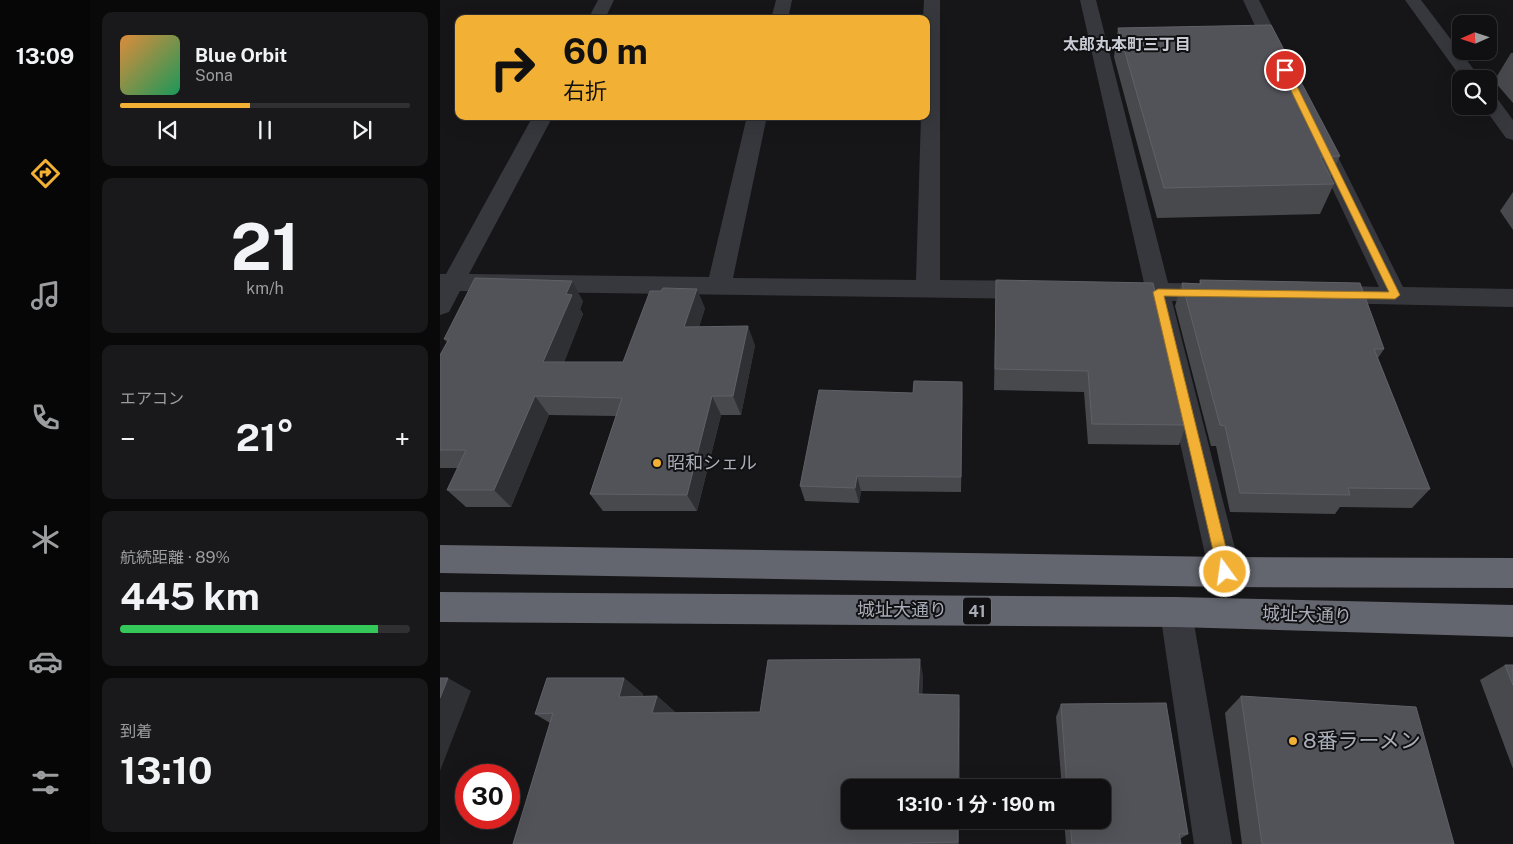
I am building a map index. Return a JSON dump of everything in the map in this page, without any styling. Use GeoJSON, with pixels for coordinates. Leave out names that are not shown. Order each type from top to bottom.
{"type":"FeatureCollection","features":[{"type":"Feature","properties":{"kind":"highway"},"geometry":{"type":"LineString","coordinates":[[440,558],[1225,572],[1513,572]]}},
{"type":"Feature","properties":{"kind":"highway","name":"城址大通り"},"geometry":{"type":"LineString","coordinates":[[440,607],[1176,612],[1513,621]]}},
{"type":"Feature","properties":{"kind":"street"},"geometry":{"type":"LineString","coordinates":[[598,15],[606,0]]}},
{"type":"Feature","properties":{"kind":"street"},"geometry":{"type":"LineString","coordinates":[[780,15],[784,0]]}},
{"type":"Feature","properties":{"kind":"street"},"geometry":{"type":"LineString","coordinates":[[928,287],[932,0]]}},
{"type":"Feature","properties":{"kind":"street"},"geometry":{"type":"LineString","coordinates":[[1088,0],[1225,572]]}},
{"type":"Feature","properties":{"kind":"street"},"geometry":{"type":"LineString","coordinates":[[1251,0],[1286,72]]}},
{"type":"Feature","properties":{"kind":"street"},"geometry":{"type":"LineString","coordinates":[[1413,0],[1465,70]]}},
{"type":"Feature","properties":{"kind":"street"},"geometry":{"type":"LineString","coordinates":[[1497,112],[1513,134]]}},
{"type":"Feature","properties":{"kind":"street"},"geometry":{"type":"LineString","coordinates":[[1308,116],[1395,295]]}},
{"type":"Feature","properties":{"kind":"street"},"geometry":{"type":"LineString","coordinates":[[440,306],[447,282],[541,120]]}},
{"type":"Feature","properties":{"kind":"street"},"geometry":{"type":"LineString","coordinates":[[719,286],[756,120]]}},
{"type":"Feature","properties":{"kind":"street"},"geometry":{"type":"LineString","coordinates":[[447,282],[1058,290]]}},
{"type":"Feature","properties":{"kind":"street"},"geometry":{"type":"LineString","coordinates":[[1098,291],[1237,293]]}},
{"type":"Feature","properties":{"kind":"street"},"geometry":{"type":"LineString","coordinates":[[1306,294],[1513,298]]}},
{"type":"Feature","properties":{"kind":"street"},"geometry":{"type":"LineString","coordinates":[[1176,612],[1213,844]]}},
{"type":"Feature","properties":{"kind":"building"},"geometry":{"type":"Polygon","coordinates":[[[1271,25],[1340,156],[1320,157],[1334,184],[1164,188],[1118,28],[1271,25]]]}},
{"type":"Feature","properties":{"kind":"building"},"geometry":{"type":"Polygon","coordinates":[[[475,278],[572,281],[566,294],[572,295],[543,362],[623,362],[650,291],[661,291],[663,288],[697,289],[684,327],[748,326],[733,396],[712,396],[687,495],[590,494],[622,398],[535,396],[494,490],[447,490],[466,450],[440,450],[440,355],[449,339],[444,339],[475,278]]]}},
{"type":"Feature","properties":{"kind":"building"},"geometry":{"type":"Polygon","coordinates":[[[996,280],[1153,283],[1186,425],[1092,424],[1088,371],[995,369],[996,280]]]}},
{"type":"Feature","properties":{"kind":"building"},"geometry":{"type":"Polygon","coordinates":[[[1200,280],[1360,283],[1384,349],[1374,349],[1430,489],[1348,488],[1350,495],[1240,493],[1225,426],[1220,425],[1182,283],[1201,284],[1200,280]]]}},
{"type":"Feature","properties":{"kind":"building"},"geometry":{"type":"Polygon","coordinates":[[[914,381],[962,382],[961,477],[857,476],[855,488],[800,486],[819,390],[913,393],[914,381]]]}},
{"type":"Feature","properties":{"kind":"building"},"geometry":{"type":"Polygon","coordinates":[[[920,659],[918,694],[959,695],[958,779],[841,779],[841,829],[958,829],[958,842],[910,844],[513,844],[518,829],[520,829],[520,821],[553,713],[535,714],[547,678],[624,678],[619,697],[657,696],[652,713],[760,712],[768,660],[920,659]]]}},
{"type":"Feature","properties":{"kind":"building"},"geometry":{"type":"Polygon","coordinates":[[[1505,665],[1513,665],[1513,685],[1505,665]]]}},
{"type":"Feature","properties":{"kind":"building"},"geometry":{"type":"Polygon","coordinates":[[[440,678],[448,678],[440,698],[440,678]]]}},
{"type":"Feature","properties":{"kind":"building"},"geometry":{"type":"Polygon","coordinates":[[[1241,696],[1416,707],[1454,844],[1262,844],[1241,696]]]}},
{"type":"Feature","properties":{"kind":"building"},"geometry":{"type":"Polygon","coordinates":[[[1166,703],[1188,834],[1179,834],[1181,844],[1072,844],[1071,829],[1111,829],[1111,779],[1066,779],[1061,704],[1166,703]]]}},
{"type":"Feature","properties":{"kind":"place","name":"昭和シェル"},"geometry":{"type":"Point","coordinates":[657,463]}},
{"type":"Feature","properties":{"kind":"place","name":"8番ラーメン"},"geometry":{"type":"Point","coordinates":[1293,741]}},
{"type":"Feature","properties":{"kind":"district","name":"太郎丸本町三丁目"},"geometry":{"type":"Point","coordinates":[1127,44]}},
{"type":"Feature","properties":{"kind":"route"},"geometry":{"type":"LineString","coordinates":[[1225,572],[1158,292],[1395,295],[1285,70]]}}]}
